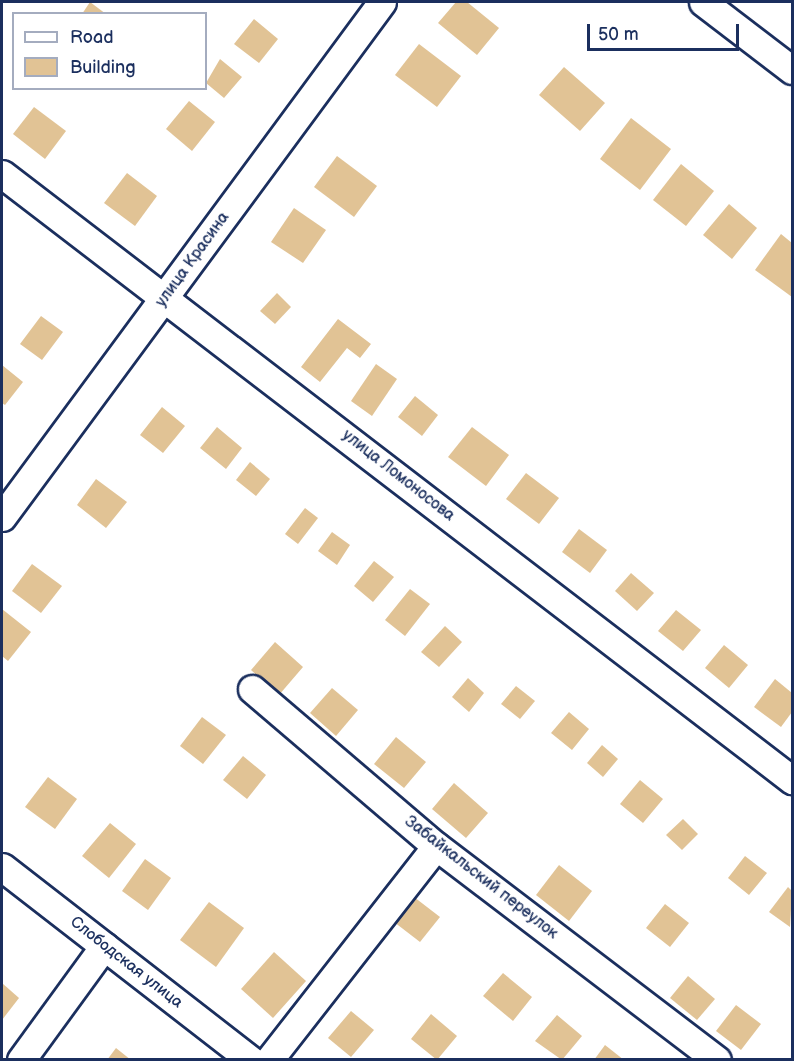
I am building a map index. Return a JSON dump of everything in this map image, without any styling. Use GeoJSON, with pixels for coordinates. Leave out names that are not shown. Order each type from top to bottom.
{"type":"FeatureCollection","features":[{"type":"Feature","properties":{"kind":"street","name":"улица Красина"},"geometry":{"type":"LineString","coordinates":[[2,517],[382,2]]}},
{"type":"Feature","properties":{"kind":"street"},"geometry":{"type":"LineString","coordinates":[[703,2],[792,70]]}},
{"type":"Feature","properties":{"kind":"street","name":"улица Ломоносова"},"geometry":{"type":"LineString","coordinates":[[2,174],[166,297],[792,780]]}},
{"type":"Feature","properties":{"kind":"street","name":"Забайкальский переулок"},"geometry":{"type":"LineString","coordinates":[[252,689],[436,846],[717,1059]]}},
{"type":"Feature","properties":{"kind":"street"},"geometry":{"type":"LineString","coordinates":[[269,1059],[436,846]]}},
{"type":"Feature","properties":{"kind":"street","name":"Слободская улица"},"geometry":{"type":"LineString","coordinates":[[2,867],[251,1059]]}},
{"type":"Feature","properties":{"kind":"street"},"geometry":{"type":"LineString","coordinates":[[21,1059],[104,946]]}},
{"type":"Feature","properties":{"kind":"building"},"geometry":{"type":"Polygon","coordinates":[[[90,2],[103,12],[83,12],[90,2]]]}},
{"type":"Feature","properties":{"kind":"building"},"geometry":{"type":"Polygon","coordinates":[[[456,2],[467,2],[499,28],[477,55],[438,23],[456,2]]]}},
{"type":"Feature","properties":{"kind":"building"},"geometry":{"type":"Polygon","coordinates":[[[254,19],[278,39],[259,63],[234,44],[254,19]]]}},
{"type":"Feature","properties":{"kind":"building"},"geometry":{"type":"Polygon","coordinates":[[[419,44],[461,76],[437,107],[395,75],[419,44]]]}},
{"type":"Feature","properties":{"kind":"building"},"geometry":{"type":"Polygon","coordinates":[[[220,59],[242,77],[224,98],[207,84],[220,59]]]}},
{"type":"Feature","properties":{"kind":"building"},"geometry":{"type":"Polygon","coordinates":[[[564,67],[605,103],[580,131],[539,95],[564,67]]]}},
{"type":"Feature","properties":{"kind":"building"},"geometry":{"type":"Polygon","coordinates":[[[189,101],[215,122],[192,151],[166,129],[189,101]]]}},
{"type":"Feature","properties":{"kind":"building"},"geometry":{"type":"Polygon","coordinates":[[[34,107],[66,131],[45,159],[13,134],[34,107]]]}},
{"type":"Feature","properties":{"kind":"building"},"geometry":{"type":"Polygon","coordinates":[[[631,118],[671,149],[640,190],[600,159],[631,118]]]}},
{"type":"Feature","properties":{"kind":"building"},"geometry":{"type":"Polygon","coordinates":[[[337,156],[377,186],[354,217],[314,187],[337,156]]]}},
{"type":"Feature","properties":{"kind":"building"},"geometry":{"type":"Polygon","coordinates":[[[681,164],[714,191],[686,226],[653,200],[681,164]]]}},
{"type":"Feature","properties":{"kind":"building"},"geometry":{"type":"Polygon","coordinates":[[[127,173],[157,196],[135,226],[104,203],[127,173]]]}},
{"type":"Feature","properties":{"kind":"building"},"geometry":{"type":"Polygon","coordinates":[[[729,204],[757,228],[732,259],[703,235],[729,204]]]}},
{"type":"Feature","properties":{"kind":"building"},"geometry":{"type":"Polygon","coordinates":[[[294,208],[326,230],[303,263],[271,242],[294,208]]]}},
{"type":"Feature","properties":{"kind":"building"},"geometry":{"type":"Polygon","coordinates":[[[781,234],[792,243],[792,297],[755,270],[781,234]]]}},
{"type":"Feature","properties":{"kind":"building"},"geometry":{"type":"Polygon","coordinates":[[[277,293],[291,307],[275,324],[260,311],[277,293]]]}},
{"type":"Feature","properties":{"kind":"building"},"geometry":{"type":"Polygon","coordinates":[[[41,316],[63,332],[42,360],[20,344],[41,316]]]}},
{"type":"Feature","properties":{"kind":"building"},"geometry":{"type":"Polygon","coordinates":[[[338,319],[371,344],[360,358],[347,348],[320,382],[301,367],[338,319]]]}},
{"type":"Feature","properties":{"kind":"building"},"geometry":{"type":"Polygon","coordinates":[[[376,364],[397,379],[372,416],[351,401],[376,364]]]}},
{"type":"Feature","properties":{"kind":"building"},"geometry":{"type":"Polygon","coordinates":[[[2,365],[23,382],[5,405],[2,403],[2,365]]]}},
{"type":"Feature","properties":{"kind":"building"},"geometry":{"type":"Polygon","coordinates":[[[415,396],[438,415],[422,436],[398,417],[415,396]]]}},
{"type":"Feature","properties":{"kind":"building"},"geometry":{"type":"Polygon","coordinates":[[[162,407],[185,426],[163,453],[140,435],[162,407]]]}},
{"type":"Feature","properties":{"kind":"building"},"geometry":{"type":"Polygon","coordinates":[[[217,427],[242,448],[226,469],[200,448],[217,427]]]}},
{"type":"Feature","properties":{"kind":"building"},"geometry":{"type":"Polygon","coordinates":[[[472,427],[509,455],[486,486],[448,457],[472,427]]]}},
{"type":"Feature","properties":{"kind":"building"},"geometry":{"type":"Polygon","coordinates":[[[250,462],[270,479],[256,496],[236,480],[250,462]]]}},
{"type":"Feature","properties":{"kind":"building"},"geometry":{"type":"Polygon","coordinates":[[[526,473],[559,498],[539,524],[506,499],[526,473]]]}},
{"type":"Feature","properties":{"kind":"building"},"geometry":{"type":"Polygon","coordinates":[[[96,479],[127,502],[106,528],[77,505],[96,479]]]}},
{"type":"Feature","properties":{"kind":"building"},"geometry":{"type":"Polygon","coordinates":[[[305,508],[318,518],[298,544],[285,534],[305,508]]]}},
{"type":"Feature","properties":{"kind":"building"},"geometry":{"type":"Polygon","coordinates":[[[579,529],[607,550],[590,573],[562,552],[579,529]]]}},
{"type":"Feature","properties":{"kind":"building"},"geometry":{"type":"Polygon","coordinates":[[[332,532],[350,545],[337,565],[318,551],[332,532]]]}},
{"type":"Feature","properties":{"kind":"building"},"geometry":{"type":"Polygon","coordinates":[[[374,561],[394,577],[373,602],[354,586],[374,561]]]}},
{"type":"Feature","properties":{"kind":"building"},"geometry":{"type":"Polygon","coordinates":[[[32,564],[62,586],[41,613],[12,591],[32,564]]]}},
{"type":"Feature","properties":{"kind":"building"},"geometry":{"type":"Polygon","coordinates":[[[631,573],[654,593],[637,611],[615,591],[631,573]]]}},
{"type":"Feature","properties":{"kind":"building"},"geometry":{"type":"Polygon","coordinates":[[[410,589],[430,604],[405,636],[385,620],[410,589]]]}},
{"type":"Feature","properties":{"kind":"building"},"geometry":{"type":"Polygon","coordinates":[[[2,609],[31,632],[8,661],[2,656],[2,609]]]}},
{"type":"Feature","properties":{"kind":"building"},"geometry":{"type":"Polygon","coordinates":[[[676,610],[701,630],[683,651],[658,631],[676,610]]]}},
{"type":"Feature","properties":{"kind":"building"},"geometry":{"type":"Polygon","coordinates":[[[445,626],[462,642],[439,667],[421,652],[445,626]]]}},
{"type":"Feature","properties":{"kind":"building"},"geometry":{"type":"Polygon","coordinates":[[[275,642],[303,667],[279,695],[251,670],[275,642]]]}},
{"type":"Feature","properties":{"kind":"building"},"geometry":{"type":"Polygon","coordinates":[[[724,645],[748,665],[729,688],[705,668],[724,645]]]}},
{"type":"Feature","properties":{"kind":"building"},"geometry":{"type":"Polygon","coordinates":[[[468,678],[484,693],[469,712],[452,697],[468,678]]]}},
{"type":"Feature","properties":{"kind":"building"},"geometry":{"type":"Polygon","coordinates":[[[775,679],[792,693],[792,712],[781,727],[754,707],[775,679]]]}},
{"type":"Feature","properties":{"kind":"building"},"geometry":{"type":"Polygon","coordinates":[[[516,686],[535,701],[520,719],[501,704],[516,686]]]}},
{"type":"Feature","properties":{"kind":"building"},"geometry":{"type":"Polygon","coordinates":[[[332,688],[358,710],[336,736],[310,713],[332,688]]]}},
{"type":"Feature","properties":{"kind":"building"},"geometry":{"type":"Polygon","coordinates":[[[569,712],[589,729],[572,750],[551,733],[569,712]]]}},
{"type":"Feature","properties":{"kind":"building"},"geometry":{"type":"Polygon","coordinates":[[[202,717],[226,735],[203,764],[180,746],[202,717]]]}},
{"type":"Feature","properties":{"kind":"building"},"geometry":{"type":"Polygon","coordinates":[[[396,737],[426,762],[404,788],[374,764],[396,737]]]}},
{"type":"Feature","properties":{"kind":"building"},"geometry":{"type":"Polygon","coordinates":[[[602,745],[618,759],[603,777],[587,763],[602,745]]]}},
{"type":"Feature","properties":{"kind":"building"},"geometry":{"type":"Polygon","coordinates":[[[243,756],[266,775],[247,799],[223,780],[243,756]]]}},
{"type":"Feature","properties":{"kind":"building"},"geometry":{"type":"Polygon","coordinates":[[[48,777],[77,799],[55,829],[25,807],[48,777]]]}},
{"type":"Feature","properties":{"kind":"building"},"geometry":{"type":"Polygon","coordinates":[[[640,780],[663,799],[643,823],[620,804],[640,780]]]}},
{"type":"Feature","properties":{"kind":"building"},"geometry":{"type":"Polygon","coordinates":[[[454,783],[488,813],[466,838],[432,809],[454,783]]]}},
{"type":"Feature","properties":{"kind":"building"},"geometry":{"type":"Polygon","coordinates":[[[683,819],[698,834],[682,850],[666,835],[683,819]]]}},
{"type":"Feature","properties":{"kind":"building"},"geometry":{"type":"Polygon","coordinates":[[[110,823],[136,844],[109,878],[82,856],[110,823]]]}},
{"type":"Feature","properties":{"kind":"building"},"geometry":{"type":"Polygon","coordinates":[[[745,856],[767,873],[749,895],[728,878],[745,856]]]}},
{"type":"Feature","properties":{"kind":"building"},"geometry":{"type":"Polygon","coordinates":[[[145,859],[171,878],[148,910],[122,891],[145,859]]]}},
{"type":"Feature","properties":{"kind":"building"},"geometry":{"type":"Polygon","coordinates":[[[559,865],[592,891],[569,921],[536,895],[559,865]]]}},
{"type":"Feature","properties":{"kind":"building"},"geometry":{"type":"Polygon","coordinates":[[[788,887],[792,891],[790,927],[769,912],[788,887]]]}},
{"type":"Feature","properties":{"kind":"building"},"geometry":{"type":"Polygon","coordinates":[[[414,897],[440,917],[420,942],[394,922],[414,897]]]}},
{"type":"Feature","properties":{"kind":"building"},"geometry":{"type":"Polygon","coordinates":[[[209,902],[244,928],[216,967],[180,940],[209,902]]]}},
{"type":"Feature","properties":{"kind":"building"},"geometry":{"type":"Polygon","coordinates":[[[665,904],[689,923],[670,947],[646,928],[665,904]]]}},
{"type":"Feature","properties":{"kind":"building"},"geometry":{"type":"Polygon","coordinates":[[[274,952],[306,981],[273,1018],[241,989],[274,952]]]}},
{"type":"Feature","properties":{"kind":"building"},"geometry":{"type":"Polygon","coordinates":[[[503,973],[532,997],[513,1021],[483,996],[503,973]]]}},
{"type":"Feature","properties":{"kind":"building"},"geometry":{"type":"Polygon","coordinates":[[[688,976],[715,999],[697,1020],[670,998],[688,976]]]}},
{"type":"Feature","properties":{"kind":"building"},"geometry":{"type":"Polygon","coordinates":[[[2,983],[19,998],[2,1020],[2,983]]]}},
{"type":"Feature","properties":{"kind":"building"},"geometry":{"type":"Polygon","coordinates":[[[736,1005],[761,1024],[741,1050],[716,1031],[736,1005]]]}},
{"type":"Feature","properties":{"kind":"building"},"geometry":{"type":"Polygon","coordinates":[[[351,1011],[374,1030],[351,1057],[328,1038],[351,1011]]]}},
{"type":"Feature","properties":{"kind":"building"},"geometry":{"type":"Polygon","coordinates":[[[431,1014],[457,1036],[437,1060],[411,1039],[431,1014]]]}},
{"type":"Feature","properties":{"kind":"building"},"geometry":{"type":"Polygon","coordinates":[[[557,1015],[582,1036],[562,1060],[535,1041],[557,1015]]]}},
{"type":"Feature","properties":{"kind":"building"},"geometry":{"type":"Polygon","coordinates":[[[605,1045],[624,1060],[594,1060],[605,1045]]]}},
{"type":"Feature","properties":{"kind":"building"},"geometry":{"type":"Polygon","coordinates":[[[116,1048],[131,1060],[107,1060],[116,1048]]]}}]}
